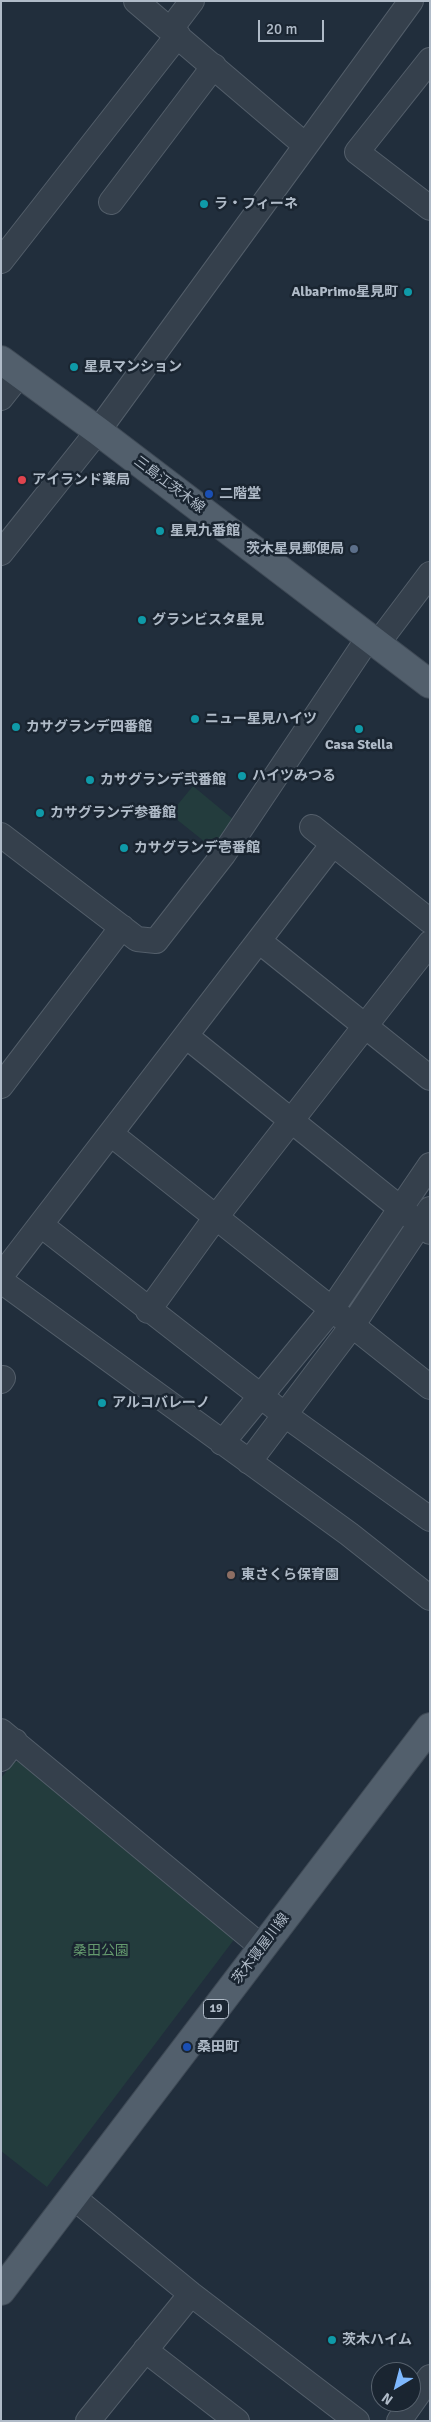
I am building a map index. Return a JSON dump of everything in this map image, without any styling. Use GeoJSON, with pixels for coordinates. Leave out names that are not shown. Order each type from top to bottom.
{"type":"FeatureCollection","features":[{"type":"Feature","properties":{"kind":"main road","name":"三島江茨木線"},"geometry":{"type":"LineString","coordinates":[[10,367],[98,431],[430,684]]}},
{"type":"Feature","properties":{"kind":"main road","name":"茨木寝屋川線"},"geometry":{"type":"LineString","coordinates":[[1,2291],[430,1727]]}},
{"type":"Feature","properties":{"kind":"street"},"geometry":{"type":"LineString","coordinates":[[136,1],[305,145]]}},
{"type":"Feature","properties":{"kind":"street"},"geometry":{"type":"LineString","coordinates":[[1,261],[174,32],[192,1]]}},
{"type":"Feature","properties":{"kind":"street"},"geometry":{"type":"LineString","coordinates":[[1,553],[98,431],[411,1]]}},
{"type":"Feature","properties":{"kind":"street"},"geometry":{"type":"LineString","coordinates":[[430,60],[357,152],[430,208]]}},
{"type":"Feature","properties":{"kind":"street"},"geometry":{"type":"LineString","coordinates":[[112,202],[214,66]]}},
{"type":"Feature","properties":{"kind":"street"},"geometry":{"type":"LineString","coordinates":[[1,398],[10,367]]}},
{"type":"Feature","properties":{"kind":"street"},"geometry":{"type":"LineString","coordinates":[[1,835],[138,939],[156,940],[223,855],[374,640],[430,574]]}},
{"type":"Feature","properties":{"kind":"street"},"geometry":{"type":"LineString","coordinates":[[312,827],[430,920]]}},
{"type":"Feature","properties":{"kind":"street"},"geometry":{"type":"LineString","coordinates":[[1,1276],[333,844]]}},
{"type":"Feature","properties":{"kind":"street"},"geometry":{"type":"LineString","coordinates":[[1,1086],[122,927]]}},
{"type":"Feature","properties":{"kind":"street"},"geometry":{"type":"LineString","coordinates":[[259,941],[430,1078]]}},
{"type":"Feature","properties":{"kind":"street"},"geometry":{"type":"LineString","coordinates":[[148,1311],[216,1217],[430,943]]}},
{"type":"Feature","properties":{"kind":"street"},"geometry":{"type":"LineString","coordinates":[[186,1036],[401,1209],[426,1222],[352,1326],[249,1462]]}},
{"type":"Feature","properties":{"kind":"street"},"geometry":{"type":"LineString","coordinates":[[111,1134],[430,1387]]}},
{"type":"Feature","properties":{"kind":"street"},"geometry":{"type":"LineString","coordinates":[[222,1443],[332,1309],[430,1165]]}},
{"type":"Feature","properties":{"kind":"street"},"geometry":{"type":"LineString","coordinates":[[41,1225],[148,1311],[285,1415],[430,1519]]}},
{"type":"Feature","properties":{"kind":"street"},"geometry":{"type":"LineString","coordinates":[[1,1280],[349,1534],[430,1598]]}},
{"type":"Feature","properties":{"kind":"street"},"geometry":{"type":"LineString","coordinates":[[6,1744],[262,1947]]}},
{"type":"Feature","properties":{"kind":"street"},"geometry":{"type":"LineString","coordinates":[[73,2197],[191,2294],[357,2421]]}},
{"type":"Feature","properties":{"kind":"street"},"geometry":{"type":"LineString","coordinates":[[88,2421],[191,2294]]}},
{"type":"Feature","properties":{"kind":"street"},"geometry":{"type":"LineString","coordinates":[[145,2350],[236,2421]]}},
{"type":"Feature","properties":{"kind":"street"},"geometry":{"type":"LineString","coordinates":[[398,2421],[430,2377]]}},
{"type":"Feature","properties":{"kind":"green space"},"geometry":{"type":"Polygon","coordinates":[[[193,786],[234,820],[215,850],[170,814],[193,786]]]}},
{"type":"Feature","properties":{"kind":"green space","name":"桑田公園"},"geometry":{"type":"Polygon","coordinates":[[[21,1760],[239,1933],[47,2187],[1,2151],[1,1778],[13,1763],[21,1760]]]}},
{"type":"Feature","properties":{"kind":"place","name":"ラ・フィーネ"},"geometry":{"type":"Point","coordinates":[204,204]}},
{"type":"Feature","properties":{"kind":"place","name":"AlbaPrimo星見町"},"geometry":{"type":"Point","coordinates":[408,292]}},
{"type":"Feature","properties":{"kind":"place","name":"星見マンション"},"geometry":{"type":"Point","coordinates":[74,367]}},
{"type":"Feature","properties":{"kind":"place","name":"アイランド薬局"},"geometry":{"type":"Point","coordinates":[22,480]}},
{"type":"Feature","properties":{"kind":"place","name":"二階堂"},"geometry":{"type":"Point","coordinates":[209,494]}},
{"type":"Feature","properties":{"kind":"place","name":"星見九番館"},"geometry":{"type":"Point","coordinates":[160,531]}},
{"type":"Feature","properties":{"kind":"place","name":"茨木星見郵便局"},"geometry":{"type":"Point","coordinates":[354,549]}},
{"type":"Feature","properties":{"kind":"place","name":"グランビスタ星見"},"geometry":{"type":"Point","coordinates":[142,620]}},
{"type":"Feature","properties":{"kind":"place","name":"ニュー星見ハイツ"},"geometry":{"type":"Point","coordinates":[195,719]}},
{"type":"Feature","properties":{"kind":"place","name":"カサグランデ四番館"},"geometry":{"type":"Point","coordinates":[16,727]}},
{"type":"Feature","properties":{"kind":"place","name":"Casa Stella"},"geometry":{"type":"Point","coordinates":[359,729]}},
{"type":"Feature","properties":{"kind":"place","name":"ハイツみつる"},"geometry":{"type":"Point","coordinates":[242,776]}},
{"type":"Feature","properties":{"kind":"place","name":"カサグランデ弐番館"},"geometry":{"type":"Point","coordinates":[90,780]}},
{"type":"Feature","properties":{"kind":"place","name":"カサグランデ参番館"},"geometry":{"type":"Point","coordinates":[40,813]}},
{"type":"Feature","properties":{"kind":"place","name":"カサグランデ壱番館"},"geometry":{"type":"Point","coordinates":[124,848]}},
{"type":"Feature","properties":{"kind":"place","name":"アルコバレーノ"},"geometry":{"type":"Point","coordinates":[102,1403]}},
{"type":"Feature","properties":{"kind":"place","name":"東さくら保育園"},"geometry":{"type":"Point","coordinates":[231,1575]}},
{"type":"Feature","properties":{"kind":"place","name":"桑田町"},"geometry":{"type":"Point","coordinates":[187,2047]}},
{"type":"Feature","properties":{"kind":"place","name":"茨木ハイム"},"geometry":{"type":"Point","coordinates":[332,2340]}}]}
